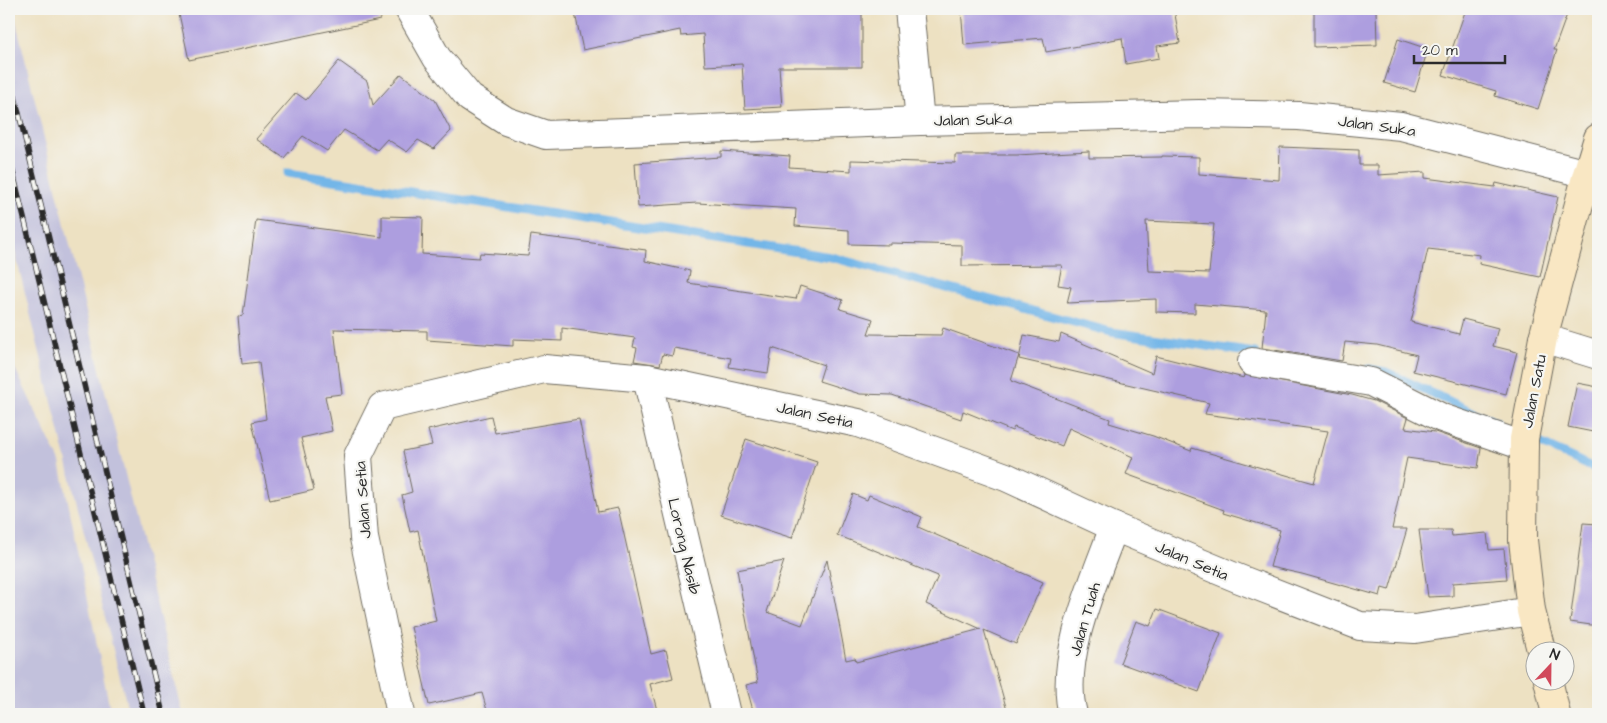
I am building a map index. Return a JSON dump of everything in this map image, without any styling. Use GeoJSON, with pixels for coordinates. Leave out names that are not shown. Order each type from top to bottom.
{"type":"FeatureCollection","features":[{"type":"Feature","properties":{"kind":"street","name":"Jalan Suka"},"geometry":{"type":"LineString","coordinates":[[409,9],[437,58],[470,98],[506,121],[546,135],[920,121],[1199,114],[1299,116],[1401,126],[1586,174]]}},
{"type":"Feature","properties":{"kind":"street"},"geometry":{"type":"LineString","coordinates":[[909,9],[920,121]]}},
{"type":"Feature","properties":{"kind":"street","name":"Jalan Satu"},"geometry":{"type":"LineString","coordinates":[[1538,640],[1531,611],[1523,540],[1524,443],[1543,338],[1586,174],[1598,138]]}},
{"type":"Feature","properties":{"kind":"street"},"geometry":{"type":"LineString","coordinates":[[1543,338],[1598,355]]}},
{"type":"Feature","properties":{"kind":"street"},"geometry":{"type":"LineString","coordinates":[[1252,362],[1371,382],[1442,418],[1524,443]]}},
{"type":"Feature","properties":{"kind":"street","name":"Jalan Setia"},"geometry":{"type":"LineString","coordinates":[[401,714],[364,538],[358,456],[382,408],[544,369],[647,378],[858,423],[1006,477],[1114,526],[1237,578],[1360,626],[1415,629],[1531,611]]}},
{"type":"Feature","properties":{"kind":"street","name":"Lorong Nasib"},"geometry":{"type":"LineString","coordinates":[[647,378],[708,646],[726,714]]}},
{"type":"Feature","properties":{"kind":"street","name":"Jalan Tuah"},"geometry":{"type":"LineString","coordinates":[[1073,714],[1069,700],[1072,654],[1085,606],[1114,526]]}},
{"type":"Feature","properties":{"kind":"street"},"geometry":{"type":"LineString","coordinates":[[1550,690],[1556,714]]}},
{"type":"Feature","properties":{"kind":"shaded area"},"geometry":{"type":"Polygon","coordinates":[[[9,9],[13,9],[183,714],[129,714],[9,228],[9,9]]]}},
{"type":"Feature","properties":{"kind":"shaded area"},"geometry":{"type":"Polygon","coordinates":[[[9,356],[60,462],[111,714],[9,714],[9,356]]]}},
{"type":"Feature","properties":{"kind":"building"},"geometry":{"type":"Polygon","coordinates":[[[205,9],[379,9],[380,20],[189,60],[179,14],[205,9]]]}},
{"type":"Feature","properties":{"kind":"building"},"geometry":{"type":"Polygon","coordinates":[[[574,9],[862,9],[862,67],[779,67],[782,107],[745,109],[742,64],[705,66],[703,34],[681,36],[680,30],[583,50],[574,9]]]}},
{"type":"Feature","properties":{"kind":"building"},"geometry":{"type":"Polygon","coordinates":[[[961,9],[1174,9],[1180,43],[1157,46],[1159,58],[1126,64],[1122,38],[1046,52],[1043,38],[964,45],[961,9]]]}},
{"type":"Feature","properties":{"kind":"building"},"geometry":{"type":"Polygon","coordinates":[[[1314,9],[1376,9],[1377,45],[1314,47],[1314,9]]]}},
{"type":"Feature","properties":{"kind":"building"},"geometry":{"type":"Polygon","coordinates":[[[1466,9],[1569,9],[1554,50],[1557,50],[1538,109],[1495,96],[1496,91],[1443,75],[1466,9]]]}},
{"type":"Feature","properties":{"kind":"building"},"geometry":{"type":"Polygon","coordinates":[[[1398,39],[1428,49],[1415,92],[1384,83],[1398,39]]]}},
{"type":"Feature","properties":{"kind":"building"},"geometry":{"type":"Polygon","coordinates":[[[339,61],[367,81],[373,105],[401,74],[435,100],[451,131],[434,149],[418,140],[407,152],[387,139],[377,150],[344,130],[327,151],[303,136],[284,158],[256,139],[296,93],[306,100],[339,61]]]}},
{"type":"Feature","properties":{"kind":"building"},"geometry":{"type":"Polygon","coordinates":[[[1280,147],[1359,150],[1359,165],[1378,165],[1378,175],[1425,172],[1425,178],[1495,187],[1496,183],[1558,197],[1540,277],[1479,264],[1480,255],[1428,249],[1411,322],[1459,334],[1463,319],[1498,328],[1493,346],[1517,352],[1506,394],[1413,371],[1417,355],[1377,345],[1345,342],[1342,361],[1262,348],[1266,310],[1195,304],[1195,313],[1156,312],[1156,299],[1067,303],[1071,287],[1058,285],[1062,265],[962,266],[962,245],[849,244],[849,230],[795,226],[796,209],[697,203],[638,207],[635,163],[721,157],[721,151],[790,156],[789,167],[851,171],[851,160],[955,163],[955,155],[1017,155],[1089,151],[1089,158],[1199,157],[1199,174],[1279,180],[1280,147]],[[1146,221],[1149,271],[1209,273],[1214,224],[1146,221]]]}},
{"type":"Feature","properties":{"kind":"building"},"geometry":{"type":"Polygon","coordinates":[[[382,216],[423,217],[422,254],[479,258],[480,253],[528,256],[531,235],[646,250],[645,261],[690,271],[688,283],[796,299],[800,286],[843,300],[840,309],[873,319],[868,334],[941,335],[943,328],[1019,355],[1011,381],[1110,419],[1109,423],[1153,436],[1191,451],[1192,448],[1314,483],[1328,431],[1205,414],[1209,403],[1019,359],[1024,335],[1059,342],[1061,334],[1152,373],[1156,356],[1244,378],[1245,375],[1352,395],[1374,401],[1408,418],[1405,428],[1435,432],[1481,448],[1478,468],[1407,458],[1392,529],[1407,529],[1389,590],[1382,588],[1380,596],[1270,567],[1280,530],[1223,513],[1224,510],[1126,474],[1133,457],[1069,428],[1062,446],[1014,427],[1012,431],[963,411],[961,419],[892,395],[860,394],[819,381],[824,365],[772,348],[768,373],[729,367],[731,358],[674,348],[672,356],[663,354],[660,365],[634,361],[637,348],[633,347],[635,338],[562,328],[562,341],[513,339],[513,346],[427,340],[427,331],[334,329],[342,394],[325,396],[332,431],[301,438],[314,490],[270,500],[252,422],[266,419],[259,362],[242,364],[238,316],[243,315],[256,220],[382,237],[382,216]]]}},
{"type":"Feature","properties":{"kind":"building"},"geometry":{"type":"Polygon","coordinates":[[[1577,383],[1598,387],[1598,433],[1568,427],[1577,383]]]}},
{"type":"Feature","properties":{"kind":"building"},"geometry":{"type":"Polygon","coordinates":[[[491,416],[495,433],[579,419],[598,512],[618,508],[651,654],[666,650],[673,678],[650,684],[658,714],[488,714],[482,693],[429,705],[411,627],[436,621],[418,530],[410,532],[402,495],[412,492],[403,451],[432,445],[428,430],[491,416]]]}},
{"type":"Feature","properties":{"kind":"building"},"geometry":{"type":"Polygon","coordinates":[[[746,439],[817,462],[792,538],[721,515],[746,439]]]}},
{"type":"Feature","properties":{"kind":"building"},"geometry":{"type":"Polygon","coordinates":[[[853,494],[867,500],[869,495],[922,517],[918,527],[1043,582],[1016,644],[984,630],[1008,714],[754,714],[746,685],[758,682],[737,570],[784,561],[767,612],[802,625],[827,560],[846,660],[855,658],[856,662],[981,629],[926,604],[938,576],[837,535],[853,494]]]}},
{"type":"Feature","properties":{"kind":"building"},"geometry":{"type":"Polygon","coordinates":[[[1583,523],[1598,524],[1598,626],[1570,622],[1583,523]]]}},
{"type":"Feature","properties":{"kind":"building"},"geometry":{"type":"Polygon","coordinates":[[[1419,530],[1451,530],[1452,536],[1487,533],[1489,550],[1504,549],[1507,579],[1453,583],[1453,596],[1428,597],[1419,530]]]}},
{"type":"Feature","properties":{"kind":"building"},"geometry":{"type":"Polygon","coordinates":[[[1157,609],[1221,633],[1199,692],[1120,663],[1136,621],[1150,626],[1157,609]]]}},
{"type":"Feature","properties":{"kind":"waterway"},"geometry":{"type":"LineString","coordinates":[[288,173],[831,257],[1111,332],[1255,353]]}},
{"type":"Feature","properties":{"kind":"waterway"},"geometry":{"type":"LineString","coordinates":[[1369,369],[1386,372],[1497,423]]}},
{"type":"Feature","properties":{"kind":"waterway"},"geometry":{"type":"LineString","coordinates":[[1527,437],[1598,470]]}},
{"type":"Feature","properties":{"kind":"railway"},"geometry":{"type":"LineString","coordinates":[[9,72],[163,714]]}},
{"type":"Feature","properties":{"kind":"railway"},"geometry":{"type":"LineString","coordinates":[[9,156],[144,714]]}}]}
